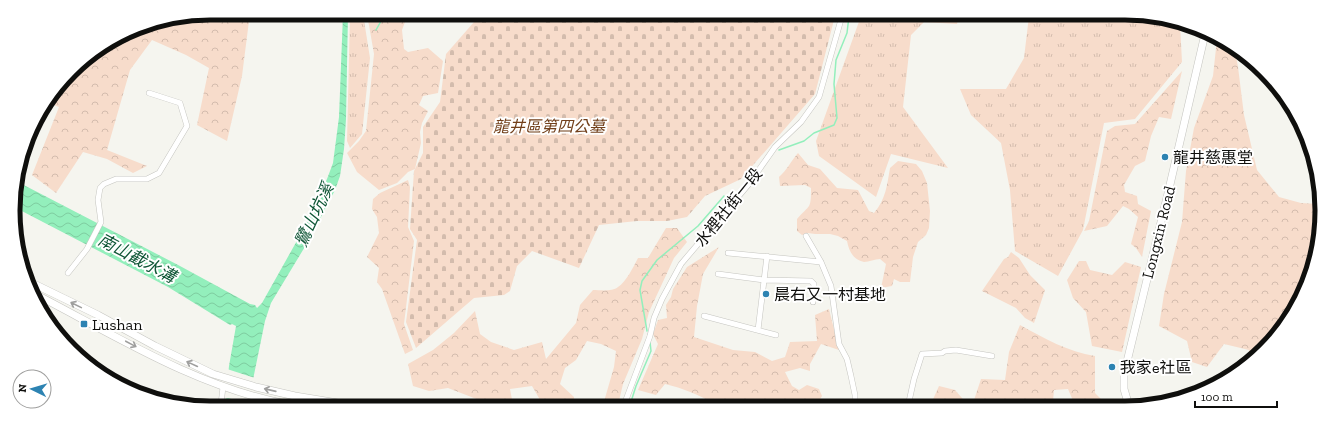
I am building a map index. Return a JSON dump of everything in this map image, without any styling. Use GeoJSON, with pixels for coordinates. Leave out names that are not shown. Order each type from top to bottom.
{"type":"FeatureCollection","features":[{"type":"Feature","properties":{"kind":"street","name":"水裡社街一段"},"geometry":{"type":"LineString","coordinates":[[626,401],[650,336],[654,318],[680,264],[749,184],[776,147],[801,122],[819,97],[841,20]]}},
{"type":"Feature","properties":{"kind":"street","name":"Longxin Road"},"geometry":{"type":"LineString","coordinates":[[1127,401],[1124,390],[1124,374],[1170,189],[1204,38]]}},
{"type":"Feature","properties":{"kind":"street"},"geometry":{"type":"LineString","coordinates":[[68,273],[87,249],[101,222],[98,200],[100,188],[104,184],[116,178],[146,179],[158,173],[187,126],[180,104],[149,93]]}},
{"type":"Feature","properties":{"kind":"street"},"geometry":{"type":"LineString","coordinates":[[806,236],[821,262],[831,286],[839,344],[847,359],[855,401]]}},
{"type":"Feature","properties":{"kind":"street"},"geometry":{"type":"LineString","coordinates":[[728,253],[821,262]]}},
{"type":"Feature","properties":{"kind":"street"},"geometry":{"type":"LineString","coordinates":[[758,330],[766,256]]}},
{"type":"Feature","properties":{"kind":"street"},"geometry":{"type":"LineString","coordinates":[[718,274],[764,280],[811,282],[814,284],[813,302]]}},
{"type":"Feature","properties":{"kind":"street"},"geometry":{"type":"LineString","coordinates":[[36,285],[213,374],[256,387],[295,396],[329,401]]}},
{"type":"Feature","properties":{"kind":"street"},"geometry":{"type":"LineString","coordinates":[[42,298],[173,366],[224,387],[253,401]]}},
{"type":"Feature","properties":{"kind":"street"},"geometry":{"type":"LineString","coordinates":[[704,316],[776,335]]}},
{"type":"Feature","properties":{"kind":"street"},"geometry":{"type":"LineString","coordinates":[[909,401],[922,354],[942,353],[945,351],[956,350],[992,356]]}},
{"type":"Feature","properties":{"kind":"street"},"geometry":{"type":"LineString","coordinates":[[221,401],[224,387]]}},
{"type":"Feature","properties":{"kind":"green space"},"geometry":{"type":"Polygon","coordinates":[[[198,20],[249,20],[242,76],[227,141],[197,125],[209,68],[186,55],[152,40],[130,70],[107,150],[147,166],[133,173],[107,159],[83,152],[56,193],[32,175],[59,107],[52,104],[67,85],[85,67],[105,52],[126,40],[149,30],[173,24],[198,20]]]}},
{"type":"Feature","properties":{"kind":"green space"},"geometry":{"type":"Polygon","coordinates":[[[350,20],[364,20],[370,58],[362,134],[350,148],[347,141],[350,20]]]}},
{"type":"Feature","properties":{"kind":"green space"},"geometry":{"type":"Polygon","coordinates":[[[368,20],[406,20],[402,30],[404,49],[408,52],[428,48],[443,61],[438,93],[423,96],[419,105],[428,111],[422,123],[420,132],[421,143],[415,169],[408,172],[397,183],[379,190],[357,172],[347,153],[359,141],[366,131],[374,54],[368,20]]]}},
{"type":"Feature","properties":{"kind":"green space","name":"龍井區第四公墓"},"geometry":{"type":"Polygon","coordinates":[[[476,20],[834,20],[815,94],[741,179],[705,196],[687,217],[667,221],[637,221],[599,225],[579,268],[532,251],[517,266],[510,291],[504,295],[474,298],[416,348],[406,322],[417,240],[410,229],[414,171],[423,153],[423,127],[440,102],[446,54],[476,20]]]}},
{"type":"Feature","properties":{"kind":"green space"},"geometry":{"type":"Polygon","coordinates":[[[860,20],[958,20],[957,24],[924,22],[911,35],[903,107],[948,168],[891,154],[876,197],[819,156],[816,141],[860,20]]]}},
{"type":"Feature","properties":{"kind":"green space"},"geometry":{"type":"Polygon","coordinates":[[[1029,20],[1137,20],[1180,28],[1182,62],[1135,119],[1104,123],[1083,230],[1058,276],[1015,251],[1010,190],[1001,143],[971,115],[960,89],[1006,89],[1024,58],[1029,20]]]}},
{"type":"Feature","properties":{"kind":"green space"},"geometry":{"type":"Polygon","coordinates":[[[1216,44],[1236,56],[1244,115],[1257,170],[1279,197],[1301,203],[1315,204],[1315,223],[1309,260],[1305,272],[1295,295],[1276,326],[1249,355],[1249,350],[1224,344],[1207,367],[1192,362],[1187,341],[1159,326],[1164,294],[1182,222],[1186,171],[1194,128],[1213,76],[1216,44]]]}},
{"type":"Feature","properties":{"kind":"green space"},"geometry":{"type":"Polygon","coordinates":[[[1182,71],[1171,119],[1159,117],[1151,136],[1145,161],[1135,166],[1124,185],[1125,192],[1137,196],[1138,204],[1151,211],[1142,257],[1136,248],[1131,244],[1138,217],[1123,206],[1107,226],[1084,231],[1089,221],[1107,131],[1115,126],[1135,124],[1182,71]]]}},
{"type":"Feature","properties":{"kind":"green space"},"geometry":{"type":"Polygon","coordinates":[[[798,153],[808,165],[820,169],[837,188],[858,190],[869,211],[874,213],[884,197],[890,168],[898,161],[916,164],[922,171],[927,183],[930,211],[929,228],[926,235],[918,242],[913,257],[910,282],[900,282],[894,279],[892,286],[881,288],[886,264],[880,259],[864,262],[860,261],[850,252],[847,241],[838,236],[808,233],[802,235],[797,231],[797,219],[810,204],[811,188],[805,185],[780,186],[779,177],[798,153]]]}},
{"type":"Feature","properties":{"kind":"green space"},"geometry":{"type":"Polygon","coordinates":[[[408,180],[410,187],[408,227],[414,241],[404,324],[413,350],[405,354],[382,289],[377,282],[379,268],[367,257],[379,233],[377,217],[372,209],[373,199],[380,193],[408,180]]]}},
{"type":"Feature","properties":{"kind":"green space"},"geometry":{"type":"Polygon","coordinates":[[[666,228],[677,228],[687,242],[674,258],[649,312],[642,339],[623,384],[619,401],[604,401],[614,367],[616,351],[601,344],[587,341],[576,360],[565,368],[560,384],[574,397],[574,401],[541,401],[532,386],[510,389],[512,401],[482,401],[448,388],[429,391],[413,386],[408,364],[433,350],[454,333],[475,311],[480,334],[491,342],[514,350],[542,342],[546,359],[576,323],[580,305],[593,290],[615,289],[621,285],[630,274],[638,258],[648,258],[666,228]]]}},
{"type":"Feature","properties":{"kind":"green space"},"geometry":{"type":"Polygon","coordinates":[[[719,247],[703,274],[697,306],[694,337],[733,350],[755,352],[772,361],[785,357],[790,342],[817,341],[815,315],[829,309],[839,350],[821,344],[810,364],[810,371],[800,368],[785,372],[792,386],[799,390],[807,385],[819,389],[822,396],[819,401],[710,401],[665,384],[656,395],[638,390],[658,344],[653,334],[658,320],[667,318],[666,305],[671,297],[673,289],[687,267],[719,247]]]}},
{"type":"Feature","properties":{"kind":"green space"},"geometry":{"type":"Polygon","coordinates":[[[1011,252],[1019,258],[1030,275],[1045,290],[1034,323],[1025,318],[1016,308],[982,291],[1004,259],[1008,257],[1011,252]]]}},
{"type":"Feature","properties":{"kind":"green space"},"geometry":{"type":"Polygon","coordinates":[[[1079,261],[1086,261],[1090,270],[1112,275],[1125,262],[1141,267],[1122,352],[1092,346],[1086,312],[1073,298],[1067,280],[1079,261]]]}},
{"type":"Feature","properties":{"kind":"green space"},"geometry":{"type":"Polygon","coordinates":[[[1020,325],[1066,348],[1095,356],[1095,393],[1102,400],[1073,401],[1068,389],[1054,390],[1053,401],[974,401],[981,379],[1005,380],[1009,352],[1020,325]]]}},
{"type":"Feature","properties":{"kind":"green space"},"geometry":{"type":"Polygon","coordinates":[[[939,386],[955,390],[965,401],[932,401],[939,386]]]}},
{"type":"Feature","properties":{"kind":"water"},"geometry":{"type":"Polygon","coordinates":[[[343,20],[348,20],[346,119],[340,176],[335,190],[309,240],[271,303],[265,321],[249,401],[225,401],[229,366],[236,326],[232,324],[230,325],[168,287],[20,210],[22,184],[250,304],[255,305],[257,308],[262,303],[303,230],[327,179],[333,163],[339,117],[343,20]]]}},
{"type":"Feature","properties":{"kind":"pier"},"geometry":{"type":"Polygon","coordinates":[[[227,369],[255,378],[251,401],[239,401],[228,398],[224,399],[227,369]]]}},
{"type":"Feature","properties":{"kind":"waterway"},"geometry":{"type":"LineString","coordinates":[[376,30],[382,20]]}},
{"type":"Feature","properties":{"kind":"waterway"},"geometry":{"type":"LineString","coordinates":[[779,150],[804,141],[814,133],[834,125],[837,118],[834,84],[836,60],[847,33],[849,20]]}},
{"type":"Feature","properties":{"kind":"waterway"},"geometry":{"type":"LineString","coordinates":[[647,331],[640,290],[642,281],[657,260],[698,226],[724,196]]}},
{"type":"Feature","properties":{"kind":"waterway"},"geometry":{"type":"LineString","coordinates":[[631,401],[651,351],[650,342]]}},
{"type":"Feature","properties":{"kind":"place","name":"龍井慈惠堂"},"geometry":{"type":"Point","coordinates":[1165,157]}},
{"type":"Feature","properties":{"kind":"place","name":"晨右又一村基地"},"geometry":{"type":"Point","coordinates":[766,294]}},
{"type":"Feature","properties":{"kind":"place","name":"Lushan"},"geometry":{"type":"Point","coordinates":[84,324]}},
{"type":"Feature","properties":{"kind":"place","name":"我家e社區"},"geometry":{"type":"Point","coordinates":[1112,367]}},
{"type":"Feature","properties":{"kind":"water label","name":"鷺山坑溪"},"geometry":{"type":"Point","coordinates":[314,215]}},
{"type":"Feature","properties":{"kind":"water label","name":"南山截水溝"},"geometry":{"type":"Point","coordinates":[137,258]}}]}
